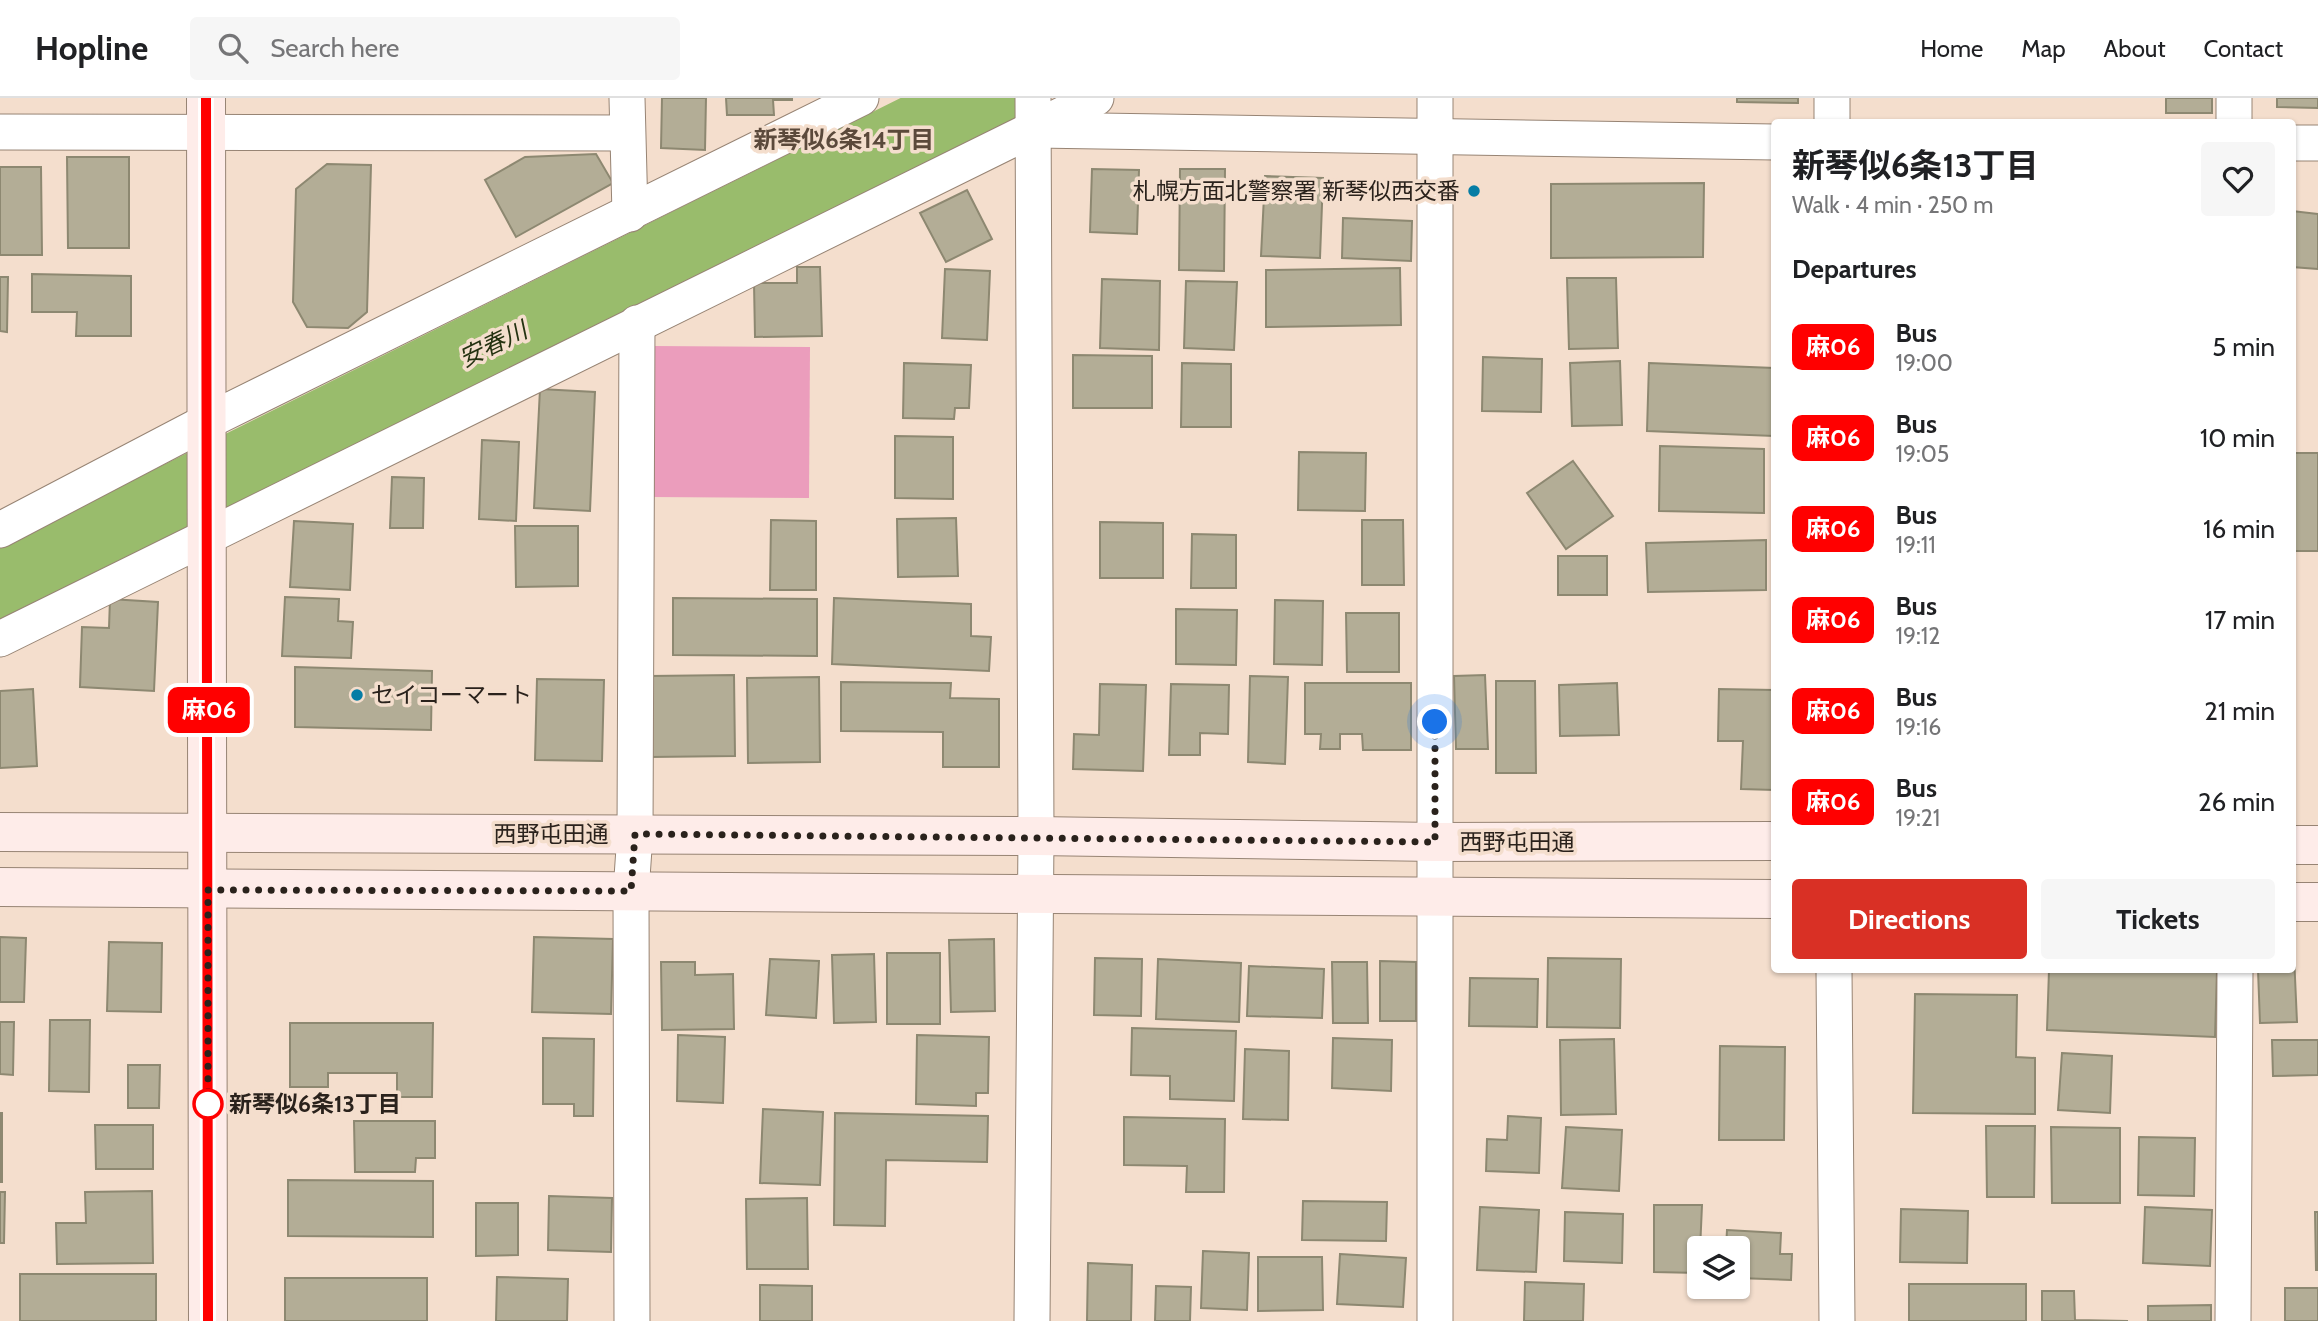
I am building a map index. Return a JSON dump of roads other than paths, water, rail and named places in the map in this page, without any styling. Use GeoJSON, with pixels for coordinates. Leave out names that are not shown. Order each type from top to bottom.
{"type":"FeatureCollection","features":[{"type":"Feature","properties":{"kind":"street"},"geometry":{"type":"LineString","coordinates":[[627,98],[631,214]]}},
{"type":"Feature","properties":{"kind":"street"},"geometry":{"type":"LineString","coordinates":[[0,530],[208,434],[861,98]]}},
{"type":"Feature","properties":{"kind":"street"},"geometry":{"type":"LineString","coordinates":[[0,639],[208,522],[638,323],[1033,110],[1096,98]]}},
{"type":"Feature","properties":{"kind":"street"},"geometry":{"type":"LineString","coordinates":[[1435,98],[1435,1321]]}},
{"type":"Feature","properties":{"kind":"street"},"geometry":{"type":"LineString","coordinates":[[1832,98],[1832,119]]}},
{"type":"Feature","properties":{"kind":"street"},"geometry":{"type":"LineString","coordinates":[[2234,98],[2234,119]]}},
{"type":"Feature","properties":{"kind":"street"},"geometry":{"type":"LineString","coordinates":[[1033,110],[1435,138],[1771,142]]}},
{"type":"Feature","properties":{"kind":"street"},"geometry":{"type":"LineString","coordinates":[[1032,1321],[1034,894],[1037,836],[1033,110]]}},
{"type":"Feature","properties":{"kind":"street"},"geometry":{"type":"LineString","coordinates":[[0,132],[207,114],[627,133]]}},
{"type":"Feature","properties":{"kind":"street"},"geometry":{"type":"LineString","coordinates":[[207,114],[208,1321]]}},
{"type":"Feature","properties":{"kind":"street"},"geometry":{"type":"LineString","coordinates":[[2296,143],[2318,143]]}},
{"type":"Feature","properties":{"kind":"street"},"geometry":{"type":"LineString","coordinates":[[632,1321],[631,891],[635,834],[638,323]]}},
{"type":"Feature","properties":{"kind":"street","name":"西野屯田通"},"geometry":{"type":"LineString","coordinates":[[0,832],[1037,836],[1435,842],[1771,841]]}},
{"type":"Feature","properties":{"kind":"street"},"geometry":{"type":"LineString","coordinates":[[2296,845],[2318,845]]}},
{"type":"Feature","properties":{"kind":"street"},"geometry":{"type":"LineString","coordinates":[[0,887],[1771,899]]}},
{"type":"Feature","properties":{"kind":"street"},"geometry":{"type":"LineString","coordinates":[[2296,902],[2318,902]]}},
{"type":"Feature","properties":{"kind":"street"},"geometry":{"type":"LineString","coordinates":[[1834,973],[1836,1321]]}},
{"type":"Feature","properties":{"kind":"street"},"geometry":{"type":"LineString","coordinates":[[2233,1321],[2235,973]]}},
{"type":"Feature","properties":{"kind":"waterway","name":"安春川"},"geometry":{"type":"LineString","coordinates":[[0,589],[987,98]]}},
{"type":"Feature","properties":{"kind":"place","name":"札幌方面北警察署 新琴似西交番"},"geometry":{"type":"Point","coordinates":[1474,191]}},
{"type":"Feature","properties":{"kind":"place","name":"セイコーマート"},"geometry":{"type":"Point","coordinates":[357,695]}},
{"type":"Feature","properties":{"kind":"place","name":"新琴似6条13丁目"},"geometry":{"type":"Point","coordinates":[208,1104]}},
{"type":"Feature","properties":{"kind":"district","name":"新琴似6条14丁目"},"geometry":{"type":"Point","coordinates":[844,139]}}]}
